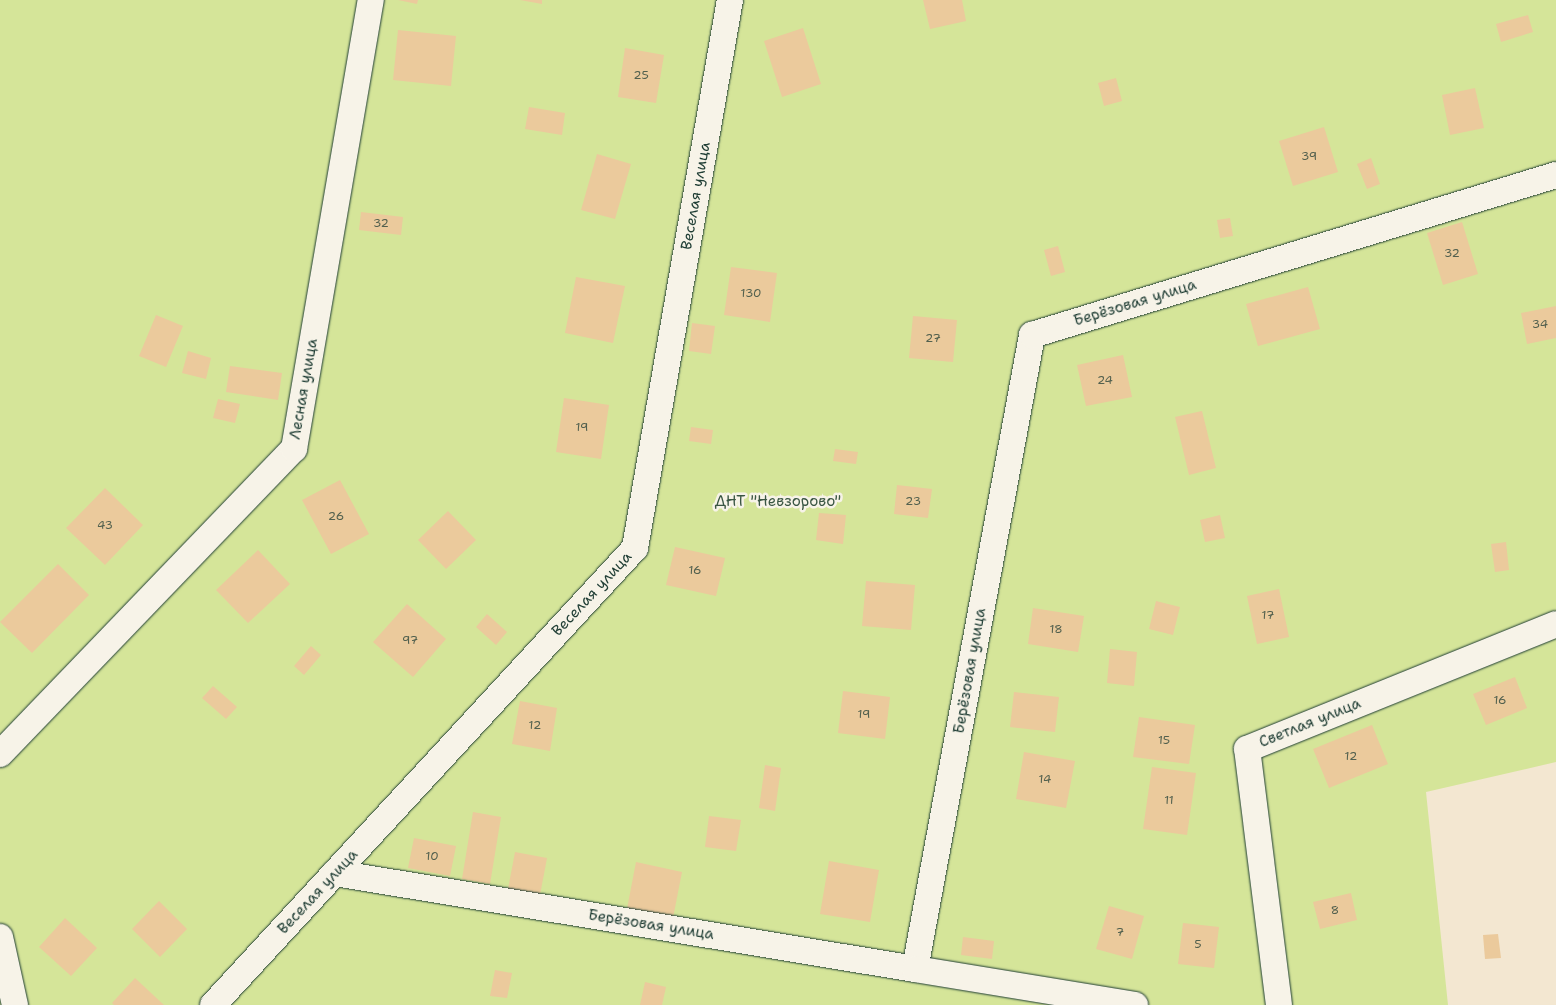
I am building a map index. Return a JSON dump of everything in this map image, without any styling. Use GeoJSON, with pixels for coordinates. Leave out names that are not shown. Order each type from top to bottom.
{"type":"FeatureCollection","features":[{"type":"Feature","properties":{"kind":"street","name":"Лесная улица"},"geometry":{"type":"LineString","coordinates":[[0,754],[294,449],[371,0]]}},
{"type":"Feature","properties":{"kind":"street","name":"Веселая улица"},"geometry":{"type":"LineString","coordinates":[[213,1005],[635,548],[730,0]]}},
{"type":"Feature","properties":{"kind":"street","name":"Берёзовая улица"},"geometry":{"type":"LineString","coordinates":[[335,873],[915,969],[1032,335],[1556,175]]}},
{"type":"Feature","properties":{"kind":"street","name":"Светлая улица"},"geometry":{"type":"LineString","coordinates":[[1279,1005],[1247,749],[1556,624]]}},
{"type":"Feature","properties":{"kind":"street"},"geometry":{"type":"LineString","coordinates":[[0,937],[14,1005]]}},
{"type":"Feature","properties":{"kind":"street"},"geometry":{"type":"LineString","coordinates":[[915,969],[1135,1005]]}},
{"type":"Feature","properties":{"kind":"green space","name":"ДНТ \"Невзорово\""},"geometry":{"type":"Polygon","coordinates":[[[0,0],[1556,0],[1556,762],[1426,792],[1448,1005],[0,1005],[0,0]]]}},
{"type":"Feature","properties":{"kind":"building"},"geometry":{"type":"Polygon","coordinates":[[[398,0],[418,0],[417,4],[398,0]]]}},
{"type":"Feature","properties":{"kind":"building"},"geometry":{"type":"Polygon","coordinates":[[[520,0],[542,0],[542,4],[520,0]]]}},
{"type":"Feature","properties":{"kind":"building"},"geometry":{"type":"Polygon","coordinates":[[[923,0],[962,0],[966,21],[930,29],[923,0]]]}},
{"type":"Feature","properties":{"kind":"building"},"geometry":{"type":"Polygon","coordinates":[[[1528,15],[1533,32],[1501,42],[1496,24],[1528,15]]]}},
{"type":"Feature","properties":{"kind":"building"},"geometry":{"type":"Polygon","coordinates":[[[803,28],[821,84],[782,97],[764,41],[803,28]]]}},
{"type":"Feature","properties":{"kind":"building"},"geometry":{"type":"Polygon","coordinates":[[[398,30],[456,36],[451,86],[393,80],[398,30]]]}},
{"type":"Feature","properties":{"kind":"building"},"geometry":{"type":"Polygon","coordinates":[[[625,48],[664,55],[656,103],[618,97],[625,48]]]}},
{"type":"Feature","properties":{"kind":"building"},"geometry":{"type":"Polygon","coordinates":[[[1116,78],[1122,101],[1104,106],[1098,83],[1116,78]]]}},
{"type":"Feature","properties":{"kind":"building"},"geometry":{"type":"Polygon","coordinates":[[[1475,88],[1484,128],[1450,135],[1442,95],[1475,88]]]}},
{"type":"Feature","properties":{"kind":"building"},"geometry":{"type":"Polygon","coordinates":[[[529,107],[565,113],[562,135],[525,129],[529,107]]]}},
{"type":"Feature","properties":{"kind":"building"},"geometry":{"type":"Polygon","coordinates":[[[1324,127],[1338,172],[1293,186],[1279,141],[1324,127]]]}},
{"type":"Feature","properties":{"kind":"building"},"geometry":{"type":"Polygon","coordinates":[[[597,154],[631,164],[615,219],[581,210],[597,154]]]}},
{"type":"Feature","properties":{"kind":"building"},"geometry":{"type":"Polygon","coordinates":[[[1371,158],[1380,184],[1367,189],[1357,164],[1371,158]]]}},
{"type":"Feature","properties":{"kind":"building"},"geometry":{"type":"Polygon","coordinates":[[[361,212],[403,217],[401,235],[359,230],[361,212]]]}},
{"type":"Feature","properties":{"kind":"building"},"geometry":{"type":"Polygon","coordinates":[[[1230,218],[1233,236],[1220,238],[1217,220],[1230,218]]]}},
{"type":"Feature","properties":{"kind":"building"},"geometry":{"type":"Polygon","coordinates":[[[1462,222],[1478,274],[1443,285],[1427,233],[1462,222]]]}},
{"type":"Feature","properties":{"kind":"building"},"geometry":{"type":"Polygon","coordinates":[[[1058,246],[1065,272],[1051,276],[1044,250],[1058,246]]]}},
{"type":"Feature","properties":{"kind":"building"},"geometry":{"type":"Polygon","coordinates":[[[731,267],[777,273],[770,322],[724,315],[731,267]]]}},
{"type":"Feature","properties":{"kind":"building"},"geometry":{"type":"Polygon","coordinates":[[[576,277],[625,286],[613,343],[565,333],[576,277]]]}},
{"type":"Feature","properties":{"kind":"building"},"geometry":{"type":"Polygon","coordinates":[[[1308,287],[1320,329],[1258,346],[1246,304],[1308,287]]]}},
{"type":"Feature","properties":{"kind":"building"},"geometry":{"type":"Polygon","coordinates":[[[1556,306],[1556,338],[1527,344],[1521,313],[1556,306]]]}},
{"type":"Feature","properties":{"kind":"building"},"geometry":{"type":"Polygon","coordinates":[[[156,315],[183,326],[166,367],[139,356],[156,315]]]}},
{"type":"Feature","properties":{"kind":"building"},"geometry":{"type":"Polygon","coordinates":[[[913,316],[957,320],[953,362],[909,358],[913,316]]]}},
{"type":"Feature","properties":{"kind":"building"},"geometry":{"type":"Polygon","coordinates":[[[692,323],[715,326],[711,354],[689,351],[692,323]]]}},
{"type":"Feature","properties":{"kind":"building"},"geometry":{"type":"Polygon","coordinates":[[[188,351],[211,358],[206,379],[182,373],[188,351]]]}},
{"type":"Feature","properties":{"kind":"building"},"geometry":{"type":"Polygon","coordinates":[[[1123,355],[1132,397],[1086,406],[1077,365],[1123,355]]]}},
{"type":"Feature","properties":{"kind":"building"},"geometry":{"type":"Polygon","coordinates":[[[230,366],[282,373],[278,400],[226,392],[230,366]]]}},
{"type":"Feature","properties":{"kind":"building"},"geometry":{"type":"Polygon","coordinates":[[[564,398],[609,405],[601,459],[556,452],[564,398]]]}},
{"type":"Feature","properties":{"kind":"building"},"geometry":{"type":"Polygon","coordinates":[[[218,399],[240,404],[235,423],[213,418],[218,399]]]}},
{"type":"Feature","properties":{"kind":"building"},"geometry":{"type":"Polygon","coordinates":[[[1202,411],[1216,468],[1189,475],[1175,417],[1202,411]]]}},
{"type":"Feature","properties":{"kind":"building"},"geometry":{"type":"Polygon","coordinates":[[[691,427],[713,430],[711,444],[689,441],[691,427]]]}},
{"type":"Feature","properties":{"kind":"building"},"geometry":{"type":"Polygon","coordinates":[[[835,449],[858,452],[856,464],[833,461],[835,449]]]}},
{"type":"Feature","properties":{"kind":"building"},"geometry":{"type":"Polygon","coordinates":[[[340,480],[369,534],[331,554],[302,500],[340,480]]]}},
{"type":"Feature","properties":{"kind":"building"},"geometry":{"type":"Polygon","coordinates":[[[897,485],[932,489],[928,518],[894,514],[897,485]]]}},
{"type":"Feature","properties":{"kind":"building"},"geometry":{"type":"Polygon","coordinates":[[[105,488],[143,525],[105,565],[66,528],[105,488]]]}},
{"type":"Feature","properties":{"kind":"building"},"geometry":{"type":"Polygon","coordinates":[[[448,511],[476,540],[446,569],[418,540],[448,511]]]}},
{"type":"Feature","properties":{"kind":"building"},"geometry":{"type":"Polygon","coordinates":[[[819,513],[846,515],[843,544],[816,540],[819,513]]]}},
{"type":"Feature","properties":{"kind":"building"},"geometry":{"type":"Polygon","coordinates":[[[1220,515],[1225,538],[1205,542],[1200,520],[1220,515]]]}},
{"type":"Feature","properties":{"kind":"building"},"geometry":{"type":"Polygon","coordinates":[[[1506,542],[1509,570],[1495,572],[1491,544],[1506,542]]]}},
{"type":"Feature","properties":{"kind":"building"},"geometry":{"type":"Polygon","coordinates":[[[675,547],[725,558],[716,596],[666,585],[675,547]]]}},
{"type":"Feature","properties":{"kind":"building"},"geometry":{"type":"Polygon","coordinates":[[[258,550],[290,584],[248,623],[216,590],[258,550]]]}},
{"type":"Feature","properties":{"kind":"building"},"geometry":{"type":"Polygon","coordinates":[[[58,564],[89,595],[32,653],[0,622],[58,564]]]}},
{"type":"Feature","properties":{"kind":"building"},"geometry":{"type":"Polygon","coordinates":[[[866,581],[915,585],[911,630],[862,626],[866,581]]]}},
{"type":"Feature","properties":{"kind":"building"},"geometry":{"type":"Polygon","coordinates":[[[1279,589],[1289,637],[1257,644],[1247,596],[1279,589]]]}},
{"type":"Feature","properties":{"kind":"building"},"geometry":{"type":"Polygon","coordinates":[[[1156,601],[1180,607],[1173,635],[1149,629],[1156,601]]]}},
{"type":"Feature","properties":{"kind":"building"},"geometry":{"type":"Polygon","coordinates":[[[407,604],[446,639],[413,677],[373,642],[407,604]]]}},
{"type":"Feature","properties":{"kind":"building"},"geometry":{"type":"Polygon","coordinates":[[[1033,608],[1084,616],[1078,652],[1028,644],[1033,608]]]}},
{"type":"Feature","properties":{"kind":"building"},"geometry":{"type":"Polygon","coordinates":[[[487,614],[507,632],[496,645],[476,627],[487,614]]]}},
{"type":"Feature","properties":{"kind":"building"},"geometry":{"type":"Polygon","coordinates":[[[311,646],[321,655],[304,675],[294,666],[311,646]]]}},
{"type":"Feature","properties":{"kind":"building"},"geometry":{"type":"Polygon","coordinates":[[[1110,649],[1137,652],[1134,686],[1107,683],[1110,649]]]}},
{"type":"Feature","properties":{"kind":"building"},"geometry":{"type":"Polygon","coordinates":[[[1515,677],[1527,708],[1486,725],[1473,694],[1515,677]]]}},
{"type":"Feature","properties":{"kind":"building"},"geometry":{"type":"Polygon","coordinates":[[[213,686],[237,707],[226,719],[202,698],[213,686]]]}},
{"type":"Feature","properties":{"kind":"building"},"geometry":{"type":"Polygon","coordinates":[[[843,691],[890,697],[885,739],[838,733],[843,691]]]}},
{"type":"Feature","properties":{"kind":"building"},"geometry":{"type":"Polygon","coordinates":[[[1014,692],[1059,697],[1055,732],[1010,727],[1014,692]]]}},
{"type":"Feature","properties":{"kind":"building"},"geometry":{"type":"Polygon","coordinates":[[[520,701],[557,708],[550,751],[512,744],[520,701]]]}},
{"type":"Feature","properties":{"kind":"building"},"geometry":{"type":"Polygon","coordinates":[[[1139,717],[1195,725],[1189,764],[1133,757],[1139,717]]]}},
{"type":"Feature","properties":{"kind":"building"},"geometry":{"type":"Polygon","coordinates":[[[1372,725],[1388,764],[1329,788],[1313,749],[1372,725]]]}},
{"type":"Feature","properties":{"kind":"building"},"geometry":{"type":"Polygon","coordinates":[[[1024,752],[1075,761],[1066,808],[1016,799],[1024,752]]]}},
{"type":"Feature","properties":{"kind":"building"},"geometry":{"type":"Polygon","coordinates":[[[765,765],[781,768],[775,811],[759,808],[765,765]]]}},
{"type":"Feature","properties":{"kind":"building"},"geometry":{"type":"Polygon","coordinates":[[[1152,767],[1196,773],[1187,835],[1143,829],[1152,767]]]}},
{"type":"Feature","properties":{"kind":"building"},"geometry":{"type":"Polygon","coordinates":[[[473,812],[501,817],[490,884],[462,879],[473,812]]]}},
{"type":"Feature","properties":{"kind":"building"},"geometry":{"type":"Polygon","coordinates":[[[709,816],[741,820],[736,851],[705,847],[709,816]]]}},
{"type":"Feature","properties":{"kind":"building"},"geometry":{"type":"Polygon","coordinates":[[[414,838],[456,846],[450,876],[408,868],[414,838]]]}},
{"type":"Feature","properties":{"kind":"building"},"geometry":{"type":"Polygon","coordinates":[[[515,852],[547,858],[540,895],[508,889],[515,852]]]}},
{"type":"Feature","properties":{"kind":"building"},"geometry":{"type":"Polygon","coordinates":[[[829,861],[879,870],[870,922],[820,914],[829,861]]]}},
{"type":"Feature","properties":{"kind":"building"},"geometry":{"type":"Polygon","coordinates":[[[636,862],[682,872],[672,923],[626,914],[636,862]]]}},
{"type":"Feature","properties":{"kind":"building"},"geometry":{"type":"Polygon","coordinates":[[[1351,893],[1357,920],[1320,929],[1313,902],[1351,893]]]}},
{"type":"Feature","properties":{"kind":"building"},"geometry":{"type":"Polygon","coordinates":[[[159,901],[187,929],[160,957],[132,929],[159,901]]]}},
{"type":"Feature","properties":{"kind":"building"},"geometry":{"type":"Polygon","coordinates":[[[1109,906],[1144,916],[1132,959],[1096,949],[1109,906]]]}},
{"type":"Feature","properties":{"kind":"building"},"geometry":{"type":"Polygon","coordinates":[[[65,918],[97,948],[71,976],[39,947],[65,918]]]}},
{"type":"Feature","properties":{"kind":"building"},"geometry":{"type":"Polygon","coordinates":[[[1183,923],[1219,927],[1214,968],[1178,964],[1183,923]]]}},
{"type":"Feature","properties":{"kind":"building"},"geometry":{"type":"Polygon","coordinates":[[[1498,934],[1501,958],[1485,959],[1483,935],[1498,934]]]}},
{"type":"Feature","properties":{"kind":"building"},"geometry":{"type":"Polygon","coordinates":[[[963,937],[994,941],[992,959],[961,955],[963,937]]]}},
{"type":"Feature","properties":{"kind":"building"},"geometry":{"type":"Polygon","coordinates":[[[495,970],[512,973],[507,998],[490,996],[495,970]]]}},
{"type":"Feature","properties":{"kind":"building"},"geometry":{"type":"Polygon","coordinates":[[[135,978],[164,1005],[114,1005],[112,1003],[135,978]]]}},
{"type":"Feature","properties":{"kind":"building"},"geometry":{"type":"Polygon","coordinates":[[[645,982],[666,987],[662,1005],[640,1005],[645,982]]]}}]}
